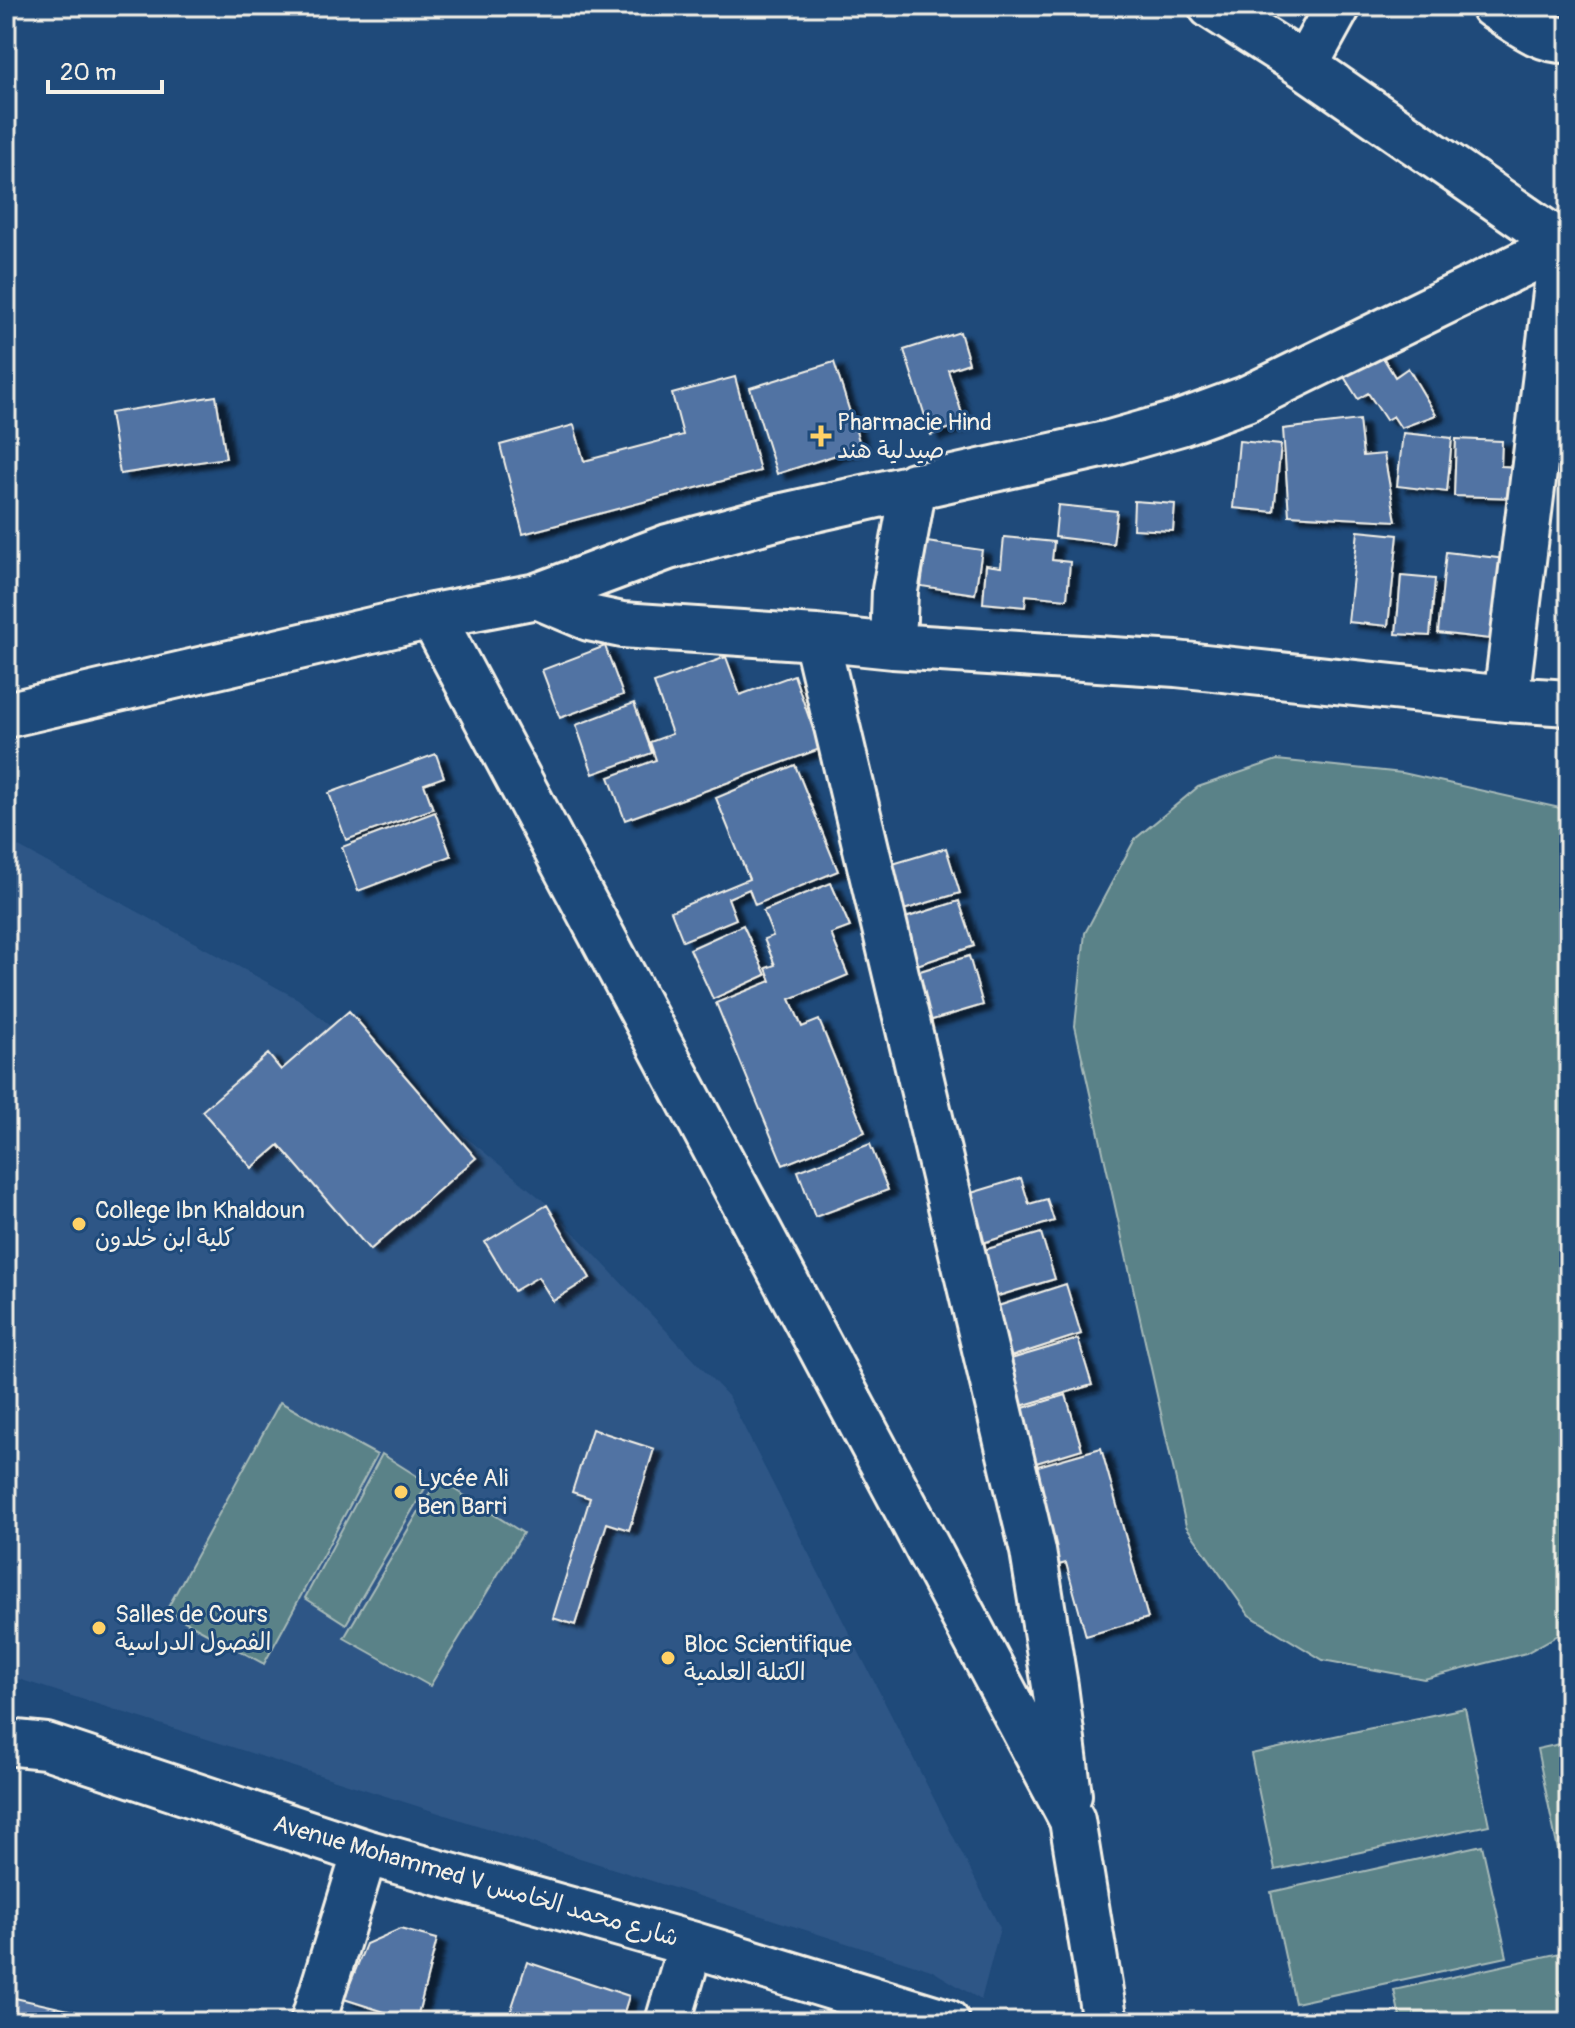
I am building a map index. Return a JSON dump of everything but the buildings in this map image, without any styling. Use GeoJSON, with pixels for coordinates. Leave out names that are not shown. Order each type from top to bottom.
{"type":"FeatureCollection","features":[{"type":"Feature","properties":{"kind":"street"},"geometry":{"type":"LineString","coordinates":[[1211,6],[1565,242]]}},
{"type":"Feature","properties":{"kind":"street"},"geometry":{"type":"LineString","coordinates":[[1305,66],[1338,6]]}},
{"type":"Feature","properties":{"kind":"street"},"geometry":{"type":"LineString","coordinates":[[1493,6],[1544,37],[1569,40]]}},
{"type":"Feature","properties":{"kind":"street"},"geometry":{"type":"LineString","coordinates":[[6,715],[432,616],[537,596],[668,547],[779,517],[1110,443],[1180,423],[1246,399],[1565,242]]}},
{"type":"Feature","properties":{"kind":"street"},"geometry":{"type":"LineString","coordinates":[[1506,699],[1565,242]]}},
{"type":"Feature","properties":{"kind":"street"},"geometry":{"type":"LineString","coordinates":[[893,646],[895,590],[914,485]]}},
{"type":"Feature","properties":{"kind":"street"},"geometry":{"type":"LineString","coordinates":[[537,596],[589,618],[622,625],[1176,664],[1569,703]]}},
{"type":"Feature","properties":{"kind":"street"},"geometry":{"type":"LineString","coordinates":[[432,616],[1072,1820]]}},
{"type":"Feature","properties":{"kind":"street"},"geometry":{"type":"LineString","coordinates":[[816,638],[1033,1551],[1105,2022]]}},
{"type":"Feature","properties":{"kind":"street","name":"Avenue Mohammed V شارع محمد الخامس"},"geometry":{"type":"LineString","coordinates":[[6,1742],[46,1746],[365,1852],[691,1944],[947,2022]]}},
{"type":"Feature","properties":{"kind":"street"},"geometry":{"type":"LineString","coordinates":[[313,2022],[365,1852]]}},
{"type":"Feature","properties":{"kind":"street"},"geometry":{"type":"LineString","coordinates":[[668,2022],[691,1944]]}},
{"type":"Feature","properties":{"kind":"shaded area","name":"Lycée Ali Ben Barri"},"geometry":{"type":"Polygon","coordinates":[[[6,840],[298,999],[545,1202],[728,1396],[1000,1928],[981,2000],[931,1970],[6,1675],[6,840]]]}},
{"type":"Feature","properties":{"kind":"green space"},"geometry":{"type":"Polygon","coordinates":[[[1277,760],[1403,773],[1569,810],[1569,1629],[1526,1653],[1424,1679],[1323,1660],[1249,1615],[1186,1526],[1075,1026],[1085,933],[1135,839],[1198,787],[1277,760]]]}},
{"type":"Feature","properties":{"kind":"green space"},"geometry":{"type":"Polygon","coordinates":[[[280,1402],[377,1455],[264,1664],[166,1611],[280,1402]]]}},
{"type":"Feature","properties":{"kind":"green space"},"geometry":{"type":"Polygon","coordinates":[[[382,1454],[428,1483],[346,1624],[305,1598],[382,1454]]]}},
{"type":"Feature","properties":{"kind":"green space"},"geometry":{"type":"Polygon","coordinates":[[[438,1479],[523,1533],[430,1686],[344,1638],[438,1479]]]}},
{"type":"Feature","properties":{"kind":"green space"},"geometry":{"type":"Polygon","coordinates":[[[1465,1708],[1489,1825],[1275,1870],[1251,1754],[1465,1708]]]}},
{"type":"Feature","properties":{"kind":"green space"},"geometry":{"type":"Polygon","coordinates":[[[1569,1742],[1569,1894],[1567,1894],[1537,1749],[1569,1742]]]}},
{"type":"Feature","properties":{"kind":"green space"},"geometry":{"type":"Polygon","coordinates":[[[1482,1845],[1507,1957],[1295,2003],[1271,1892],[1482,1845]]]}},
{"type":"Feature","properties":{"kind":"green space"},"geometry":{"type":"Polygon","coordinates":[[[1569,1951],[1569,2022],[1401,2022],[1394,1990],[1569,1951]]]}},
{"type":"Feature","properties":{"kind":"place","name":"Pharmacie Hind صيدلية هند"},"geometry":{"type":"Point","coordinates":[821,436]}},
{"type":"Feature","properties":{"kind":"place","name":"College Ibn Khaldoun كلية ابن خلدون"},"geometry":{"type":"Point","coordinates":[79,1224]}},
{"type":"Feature","properties":{"kind":"place","name":"Lycée Ali Ben Barri"},"geometry":{"type":"Point","coordinates":[401,1492]}},
{"type":"Feature","properties":{"kind":"place","name":"Salles de Cours الفصول الدراسية"},"geometry":{"type":"Point","coordinates":[99,1628]}},
{"type":"Feature","properties":{"kind":"place","name":"Bloc Scientifique الكتلة العلمية"},"geometry":{"type":"Point","coordinates":[668,1658]}}]}
